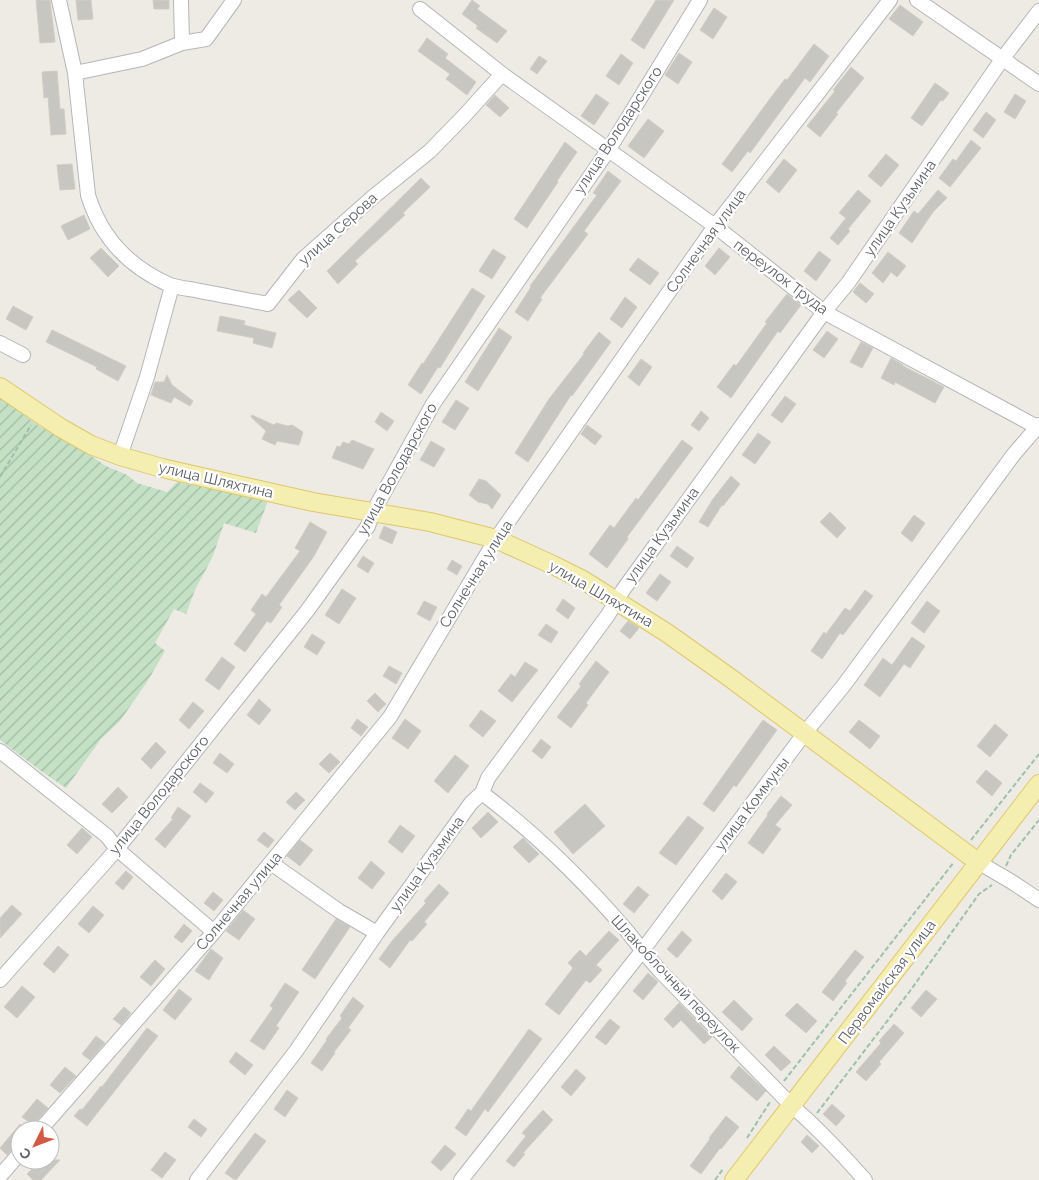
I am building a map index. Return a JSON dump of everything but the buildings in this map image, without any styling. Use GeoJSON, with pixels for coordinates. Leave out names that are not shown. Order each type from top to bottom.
{"type":"FeatureCollection","features":[{"type":"Feature","properties":{"kind":"main road","name":"улица Шляхтина"},"geometry":{"type":"LineString","coordinates":[[0,387],[38,414],[91,445],[120,456],[162,468],[313,502],[430,522],[496,539],[553,565],[616,600],[729,677],[978,862]]}},
{"type":"Feature","properties":{"kind":"main road","name":"Первомайская улица"},"geometry":{"type":"LineString","coordinates":[[730,1173],[792,1106],[1039,784]]}},
{"type":"Feature","properties":{"kind":"street","name":"улица Серова"},"geometry":{"type":"LineString","coordinates":[[58,0],[75,74],[88,195],[93,213],[102,230],[125,257],[156,278],[172,286],[268,304],[302,259],[373,197],[430,151],[502,74]]}},
{"type":"Feature","properties":{"kind":"street"},"geometry":{"type":"LineString","coordinates":[[181,0],[182,43]]}},
{"type":"Feature","properties":{"kind":"street"},"geometry":{"type":"LineString","coordinates":[[75,74],[142,59],[182,43],[206,38],[234,0]]}},
{"type":"Feature","properties":{"kind":"street","name":"улица Володарского"},"geometry":{"type":"LineString","coordinates":[[0,980],[117,848],[307,611],[368,526],[373,512],[433,404],[609,149],[700,0]]}},
{"type":"Feature","properties":{"kind":"street","name":"Солнечная улица"},"geometry":{"type":"LineString","coordinates":[[49,1120],[214,932],[390,717],[496,539],[715,226],[890,0]]}},
{"type":"Feature","properties":{"kind":"street"},"geometry":{"type":"LineString","coordinates":[[919,0],[1039,84]]}},
{"type":"Feature","properties":{"kind":"street","name":"переулок Труда"},"geometry":{"type":"LineString","coordinates":[[420,8],[502,74],[715,226],[824,312],[1039,426]]}},
{"type":"Feature","properties":{"kind":"street","name":"улица Кузьмина"},"geometry":{"type":"LineString","coordinates":[[196,1180],[296,1051],[377,933],[471,803],[482,793],[488,778],[608,615],[616,600],[824,312],[848,283],[1003,58],[1039,11]]}},
{"type":"Feature","properties":{"kind":"street"},"geometry":{"type":"LineString","coordinates":[[120,456],[147,377],[172,286]]}},
{"type":"Feature","properties":{"kind":"street"},"geometry":{"type":"LineString","coordinates":[[0,343],[23,354]]}},
{"type":"Feature","properties":{"kind":"street","name":"улица Коммуны"},"geometry":{"type":"LineString","coordinates":[[461,1180],[642,951],[804,734],[844,685],[1014,454],[1039,426]]}},
{"type":"Feature","properties":{"kind":"street"},"geometry":{"type":"LineString","coordinates":[[0,751],[107,836],[117,848],[214,932]]}},
{"type":"Feature","properties":{"kind":"street","name":"Шлакоблочный переулок"},"geometry":{"type":"LineString","coordinates":[[482,793],[546,845],[628,932],[642,951],[777,1091],[833,1144],[865,1180]]}},
{"type":"Feature","properties":{"kind":"street"},"geometry":{"type":"LineString","coordinates":[[978,862],[1039,900]]}},
{"type":"Feature","properties":{"kind":"street"},"geometry":{"type":"LineString","coordinates":[[271,863],[339,911],[377,933]]}},
{"type":"Feature","properties":{"kind":"street"},"geometry":{"type":"LineString","coordinates":[[0,1176],[10,1164]]}},
{"type":"Feature","properties":{"kind":"path"},"geometry":{"type":"LineString","coordinates":[[0,477],[38,414]]}},
{"type":"Feature","properties":{"kind":"path"},"geometry":{"type":"LineString","coordinates":[[742,1144],[777,1091],[1039,754]]}},
{"type":"Feature","properties":{"kind":"path"},"geometry":{"type":"LineString","coordinates":[[808,1120],[816,1115],[910,991],[979,894],[992,886],[1002,876],[1011,855],[1039,820]]}},
{"type":"Feature","properties":{"kind":"path"},"geometry":{"type":"LineString","coordinates":[[715,1180],[730,1173]]}},
{"type":"Feature","properties":{"kind":"green space"},"geometry":{"type":"Polygon","coordinates":[[[0,398],[39,426],[86,452],[104,465],[127,475],[137,483],[167,492],[177,482],[269,498],[256,533],[224,523],[213,556],[195,590],[186,614],[174,609],[155,643],[165,651],[147,682],[120,721],[101,739],[66,788],[0,740],[0,398]]]}}]}
